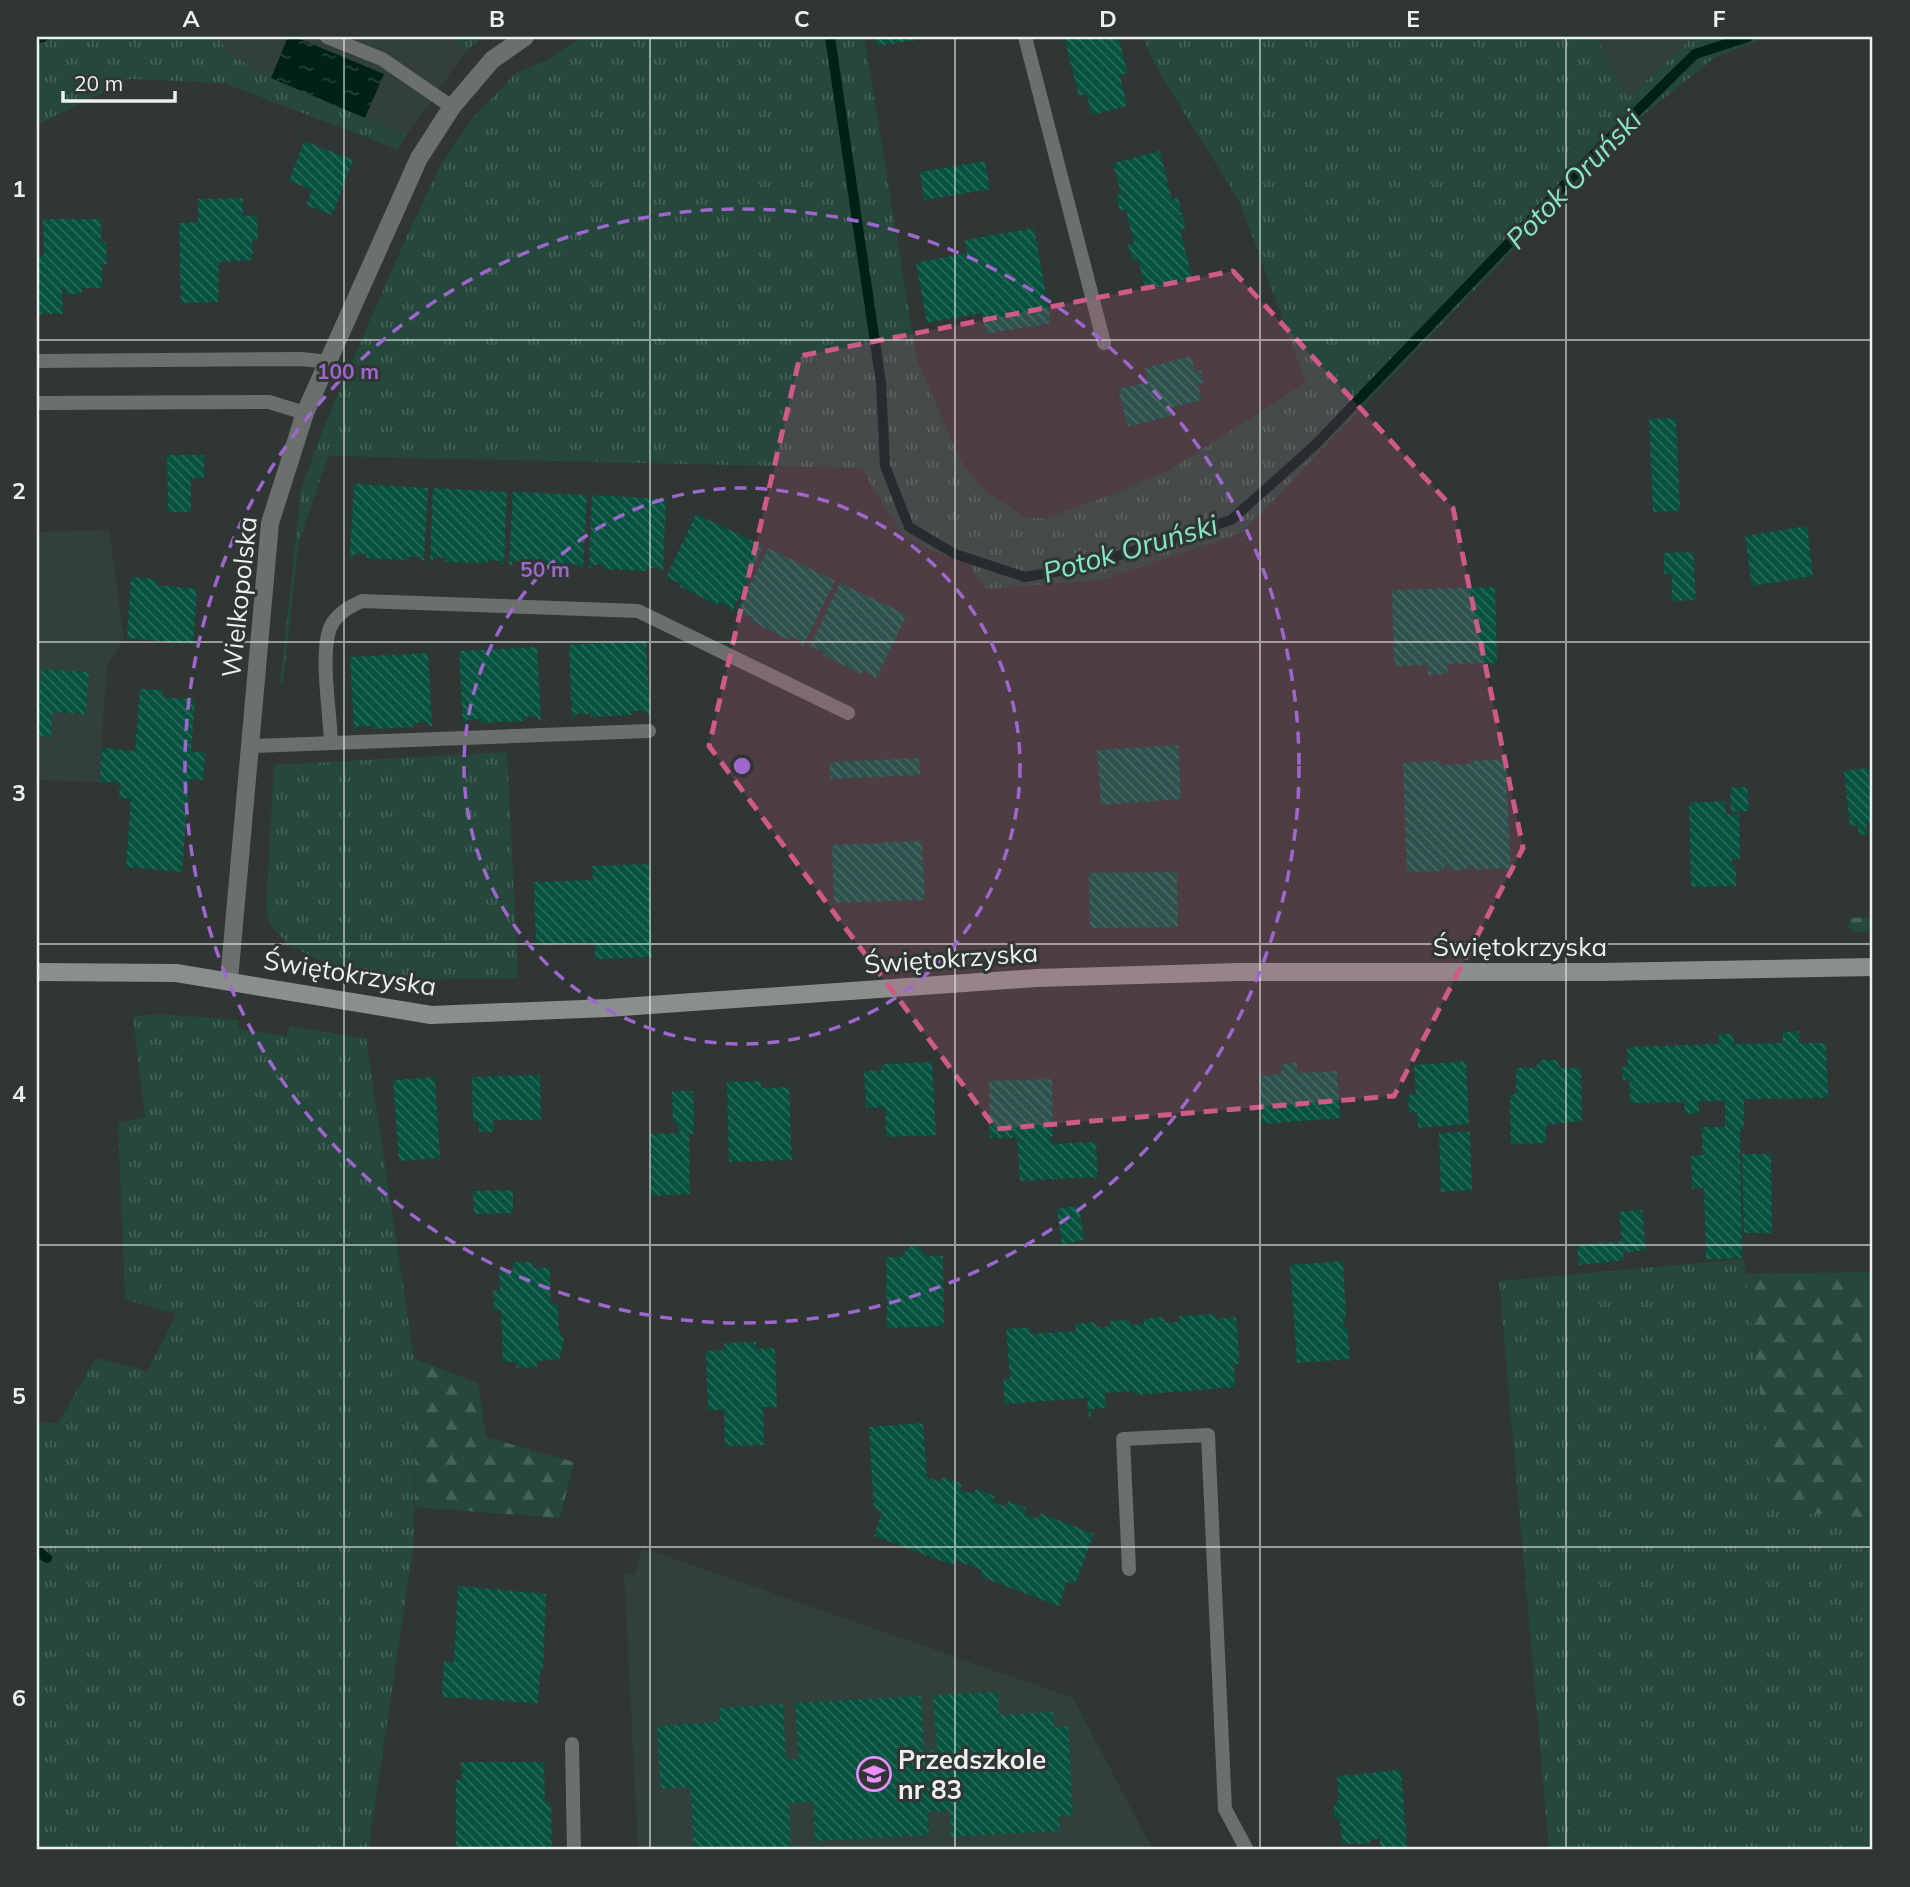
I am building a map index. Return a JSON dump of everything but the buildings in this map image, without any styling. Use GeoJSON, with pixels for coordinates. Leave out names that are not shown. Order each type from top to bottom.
{"type":"FeatureCollection","features":[{"type":"Feature","properties":{"kind":"main road","name":"Świętokrzyska"},"geometry":{"type":"LineString","coordinates":[[37,972],[176,973],[431,1015],[608,1008],[1036,978],[1225,972],[1599,972],[1873,967]]}},
{"type":"Feature","properties":{"kind":"street","name":"Wielkopolska"},"geometry":{"type":"LineString","coordinates":[[229,981],[270,523],[305,413],[419,158],[452,107],[492,60],[525,37]]}},
{"type":"Feature","properties":{"kind":"lane"},"geometry":{"type":"LineString","coordinates":[[327,37],[382,60],[452,107]]}},
{"type":"Feature","properties":{"kind":"lane"},"geometry":{"type":"LineString","coordinates":[[1025,37],[1104,343]]}},
{"type":"Feature","properties":{"kind":"lane"},"geometry":{"type":"LineString","coordinates":[[37,361],[309,359],[328,362]]}},
{"type":"Feature","properties":{"kind":"lane"},"geometry":{"type":"LineString","coordinates":[[37,403],[269,402],[305,413]]}},
{"type":"Feature","properties":{"kind":"lane"},"geometry":{"type":"LineString","coordinates":[[331,742],[326,647],[330,627],[343,610],[362,601],[638,611],[848,713]]}},
{"type":"Feature","properties":{"kind":"lane"},"geometry":{"type":"LineString","coordinates":[[251,746],[649,731]]}},
{"type":"Feature","properties":{"kind":"lane"},"geometry":{"type":"LineString","coordinates":[[1129,1569],[1123,1439],[1208,1436],[1225,1809],[1247,1850]]}},
{"type":"Feature","properties":{"kind":"lane"},"geometry":{"type":"LineString","coordinates":[[572,1744],[574,1850]]}},
{"type":"Feature","properties":{"kind":"highlighted area"},"geometry":{"type":"Polygon","coordinates":[[[1233,271],[1453,508],[1523,848],[1394,1096],[996,1129],[709,746],[800,356],[1233,271]]]}},
{"type":"Feature","properties":{"kind":"shaded area"},"geometry":{"type":"Polygon","coordinates":[[[62,37],[450,37],[466,51],[397,149],[224,83],[130,79],[62,37]]]}},
{"type":"Feature","properties":{"kind":"shaded area"},"geometry":{"type":"Polygon","coordinates":[[[1596,37],[1697,37],[1687,43],[1628,98],[1596,37]]]}},
{"type":"Feature","properties":{"kind":"shaded area"},"geometry":{"type":"Polygon","coordinates":[[[109,530],[124,638],[107,665],[99,782],[37,780],[37,532],[109,530]]]}},
{"type":"Feature","properties":{"kind":"shaded area","name":"Przedszkole nr 83"},"geometry":{"type":"Polygon","coordinates":[[[643,1548],[1073,1698],[1153,1850],[638,1850],[624,1572],[634,1575],[643,1548]]]}},
{"type":"Feature","properties":{"kind":"green space"},"geometry":{"type":"Polygon","coordinates":[[[37,37],[220,37],[226,52],[271,78],[406,135],[397,149],[224,83],[130,79],[37,125],[37,37]]]}},
{"type":"Feature","properties":{"kind":"green space"},"geometry":{"type":"Polygon","coordinates":[[[450,37],[483,37],[466,51],[450,37]]]}},
{"type":"Feature","properties":{"kind":"green space"},"geometry":{"type":"Polygon","coordinates":[[[581,37],[864,37],[917,360],[961,461],[985,491],[1027,518],[1046,518],[1168,471],[1306,382],[1239,201],[1156,67],[1143,37],[1596,37],[1628,98],[1687,42],[1697,37],[1767,37],[1714,58],[1637,120],[1242,533],[1100,580],[985,589],[969,564],[931,550],[902,534],[863,468],[328,456],[299,542],[283,683],[280,683],[301,489],[325,424],[405,240],[439,168],[471,120],[516,73],[547,60],[581,37]]]}},
{"type":"Feature","properties":{"kind":"green space"},"geometry":{"type":"Polygon","coordinates":[[[507,752],[518,978],[404,980],[338,969],[290,946],[270,925],[266,908],[274,765],[507,752]]]}},
{"type":"Feature","properties":{"kind":"green space"},"geometry":{"type":"Polygon","coordinates":[[[1873,917],[1873,931],[1853,933],[1848,927],[1850,918],[1873,917]]]}},
{"type":"Feature","properties":{"kind":"green space"},"geometry":{"type":"Polygon","coordinates":[[[161,1014],[239,1020],[238,1029],[287,1036],[290,1026],[366,1039],[414,1359],[414,1542],[368,1850],[37,1850],[37,1422],[58,1423],[96,1358],[148,1371],[176,1314],[125,1299],[118,1123],[145,1117],[133,1016],[161,1014]]]}},
{"type":"Feature","properties":{"kind":"green space"},"geometry":{"type":"Polygon","coordinates":[[[1744,1259],[1771,1487],[1804,1513],[1873,1518],[1873,1850],[1549,1850],[1499,1281],[1744,1259]]]}},
{"type":"Feature","properties":{"kind":"green space"},"geometry":{"type":"Polygon","coordinates":[[[1873,1272],[1873,1518],[1804,1513],[1771,1487],[1746,1274],[1873,1272]]]}},
{"type":"Feature","properties":{"kind":"green space"},"geometry":{"type":"Polygon","coordinates":[[[414,1359],[478,1383],[486,1437],[574,1462],[560,1518],[415,1507],[414,1359]]]}},
{"type":"Feature","properties":{"kind":"water"},"geometry":{"type":"Polygon","coordinates":[[[288,37],[295,37],[384,74],[365,118],[271,78],[288,37]]]}},
{"type":"Feature","properties":{"kind":"waterway","name":"Potok Oruński"},"geometry":{"type":"LineString","coordinates":[[39,38],[43,37]]}},
{"type":"Feature","properties":{"kind":"waterway","name":"Potok Oruński"},"geometry":{"type":"LineString","coordinates":[[830,37],[881,383],[885,466],[909,527],[955,554],[1025,577],[1082,567],[1231,520],[1315,445],[1604,144],[1695,54],[1748,37]]}},
{"type":"Feature","properties":{"kind":"waterway"},"geometry":{"type":"LineString","coordinates":[[37,1551],[47,1558]]}},
{"type":"Feature","properties":{"kind":"place","name":"Przedszkole nr 83"},"geometry":{"type":"Point","coordinates":[874,1774]}}]}
